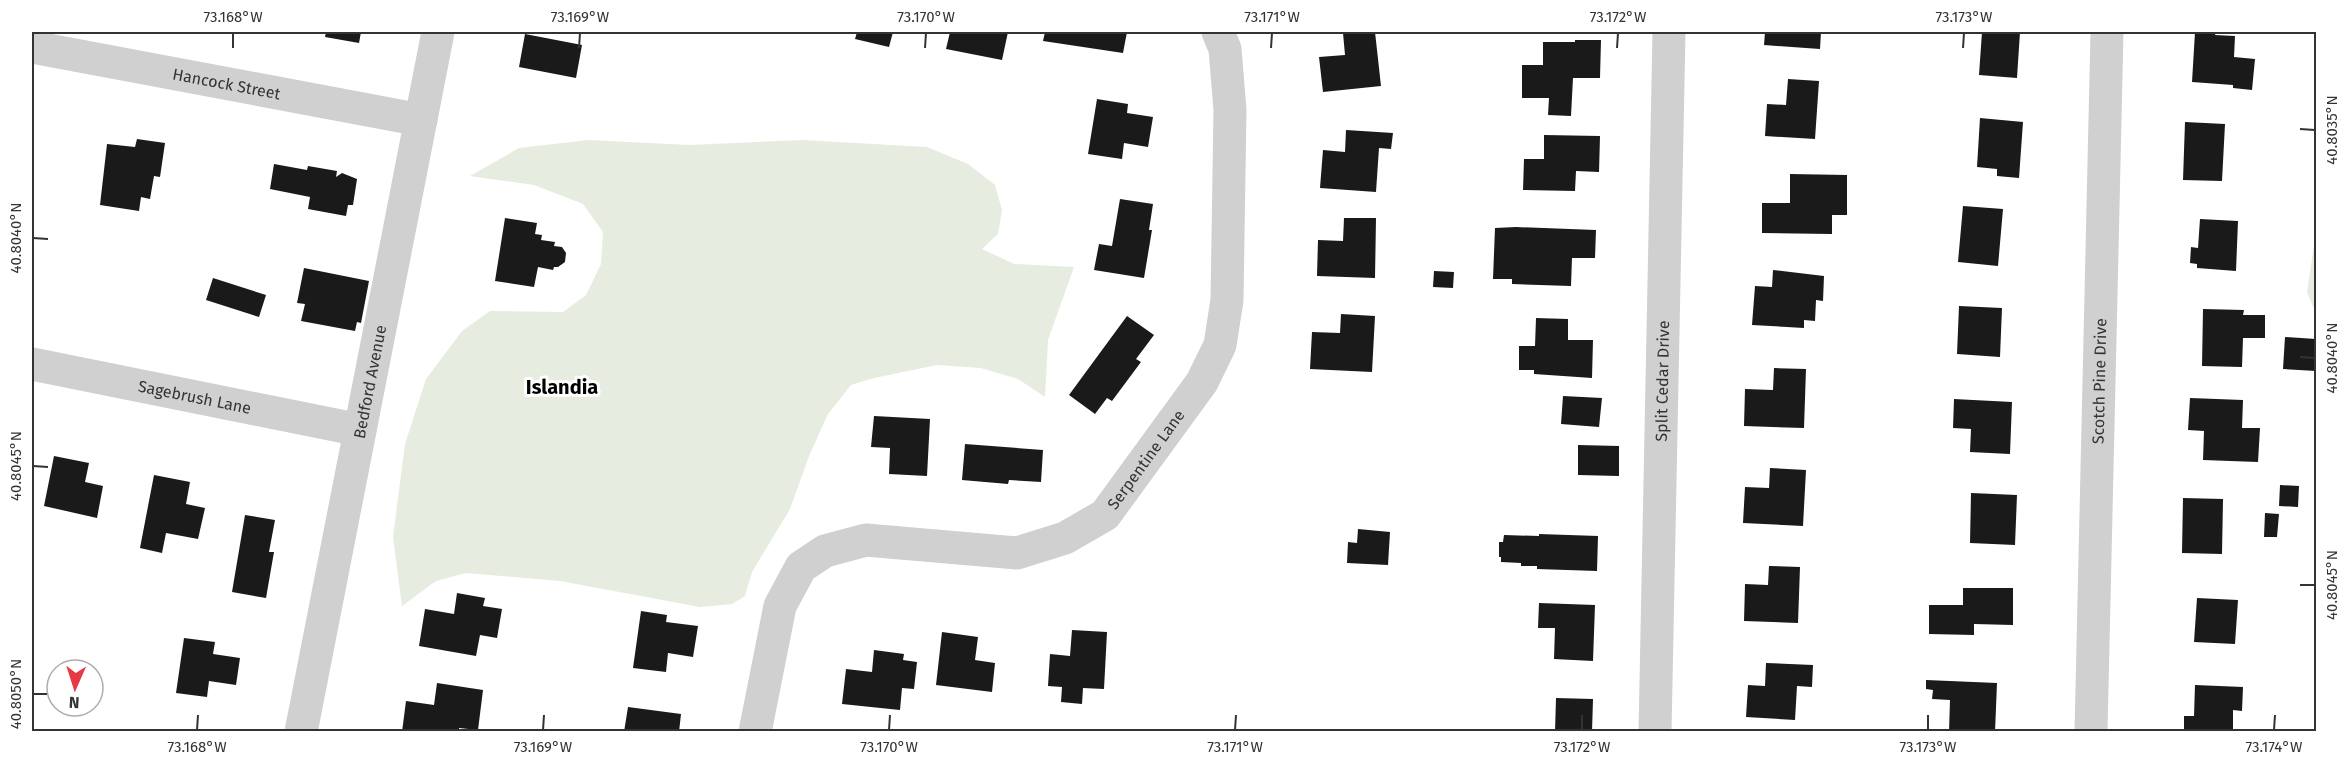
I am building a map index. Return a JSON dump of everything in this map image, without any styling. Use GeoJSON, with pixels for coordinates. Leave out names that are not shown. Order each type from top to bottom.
{"type":"FeatureCollection","features":[{"type":"Feature","properties":{"kind":"street","name":"Bedford Avenue"},"geometry":{"type":"LineString","coordinates":[[301,732],[438,32]]}},
{"type":"Feature","properties":{"kind":"street","name":"Serpentine Lane"},"geometry":{"type":"LineString","coordinates":[[755,732],[780,606],[801,567],[825,551],[866,540],[1017,552],[1065,538],[1105,515],[1202,382],[1220,345],[1227,300],[1230,110],[1225,49],[1218,32]]}},
{"type":"Feature","properties":{"kind":"street","name":"Split Cedar Drive"},"geometry":{"type":"LineString","coordinates":[[1654,732],[1669,32]]}},
{"type":"Feature","properties":{"kind":"street","name":"Scotch Pine Drive"},"geometry":{"type":"LineString","coordinates":[[2091,732],[2107,32]]}},
{"type":"Feature","properties":{"kind":"street","name":"Hancock Street"},"geometry":{"type":"LineString","coordinates":[[32,47],[421,120]]}},
{"type":"Feature","properties":{"kind":"street","name":"Sagebrush Lane"},"geometry":{"type":"LineString","coordinates":[[32,364],[360,430]]}},
{"type":"Feature","properties":{"kind":"shaded area"},"geometry":{"type":"Polygon","coordinates":[[[588,140],[689,145],[802,140],[927,147],[968,164],[995,185],[1002,210],[998,234],[982,249],[1014,264],[1074,267],[1048,340],[1045,397],[1018,379],[981,368],[937,365],[851,385],[828,414],[809,456],[790,509],[752,572],[745,596],[732,604],[700,607],[560,581],[466,573],[436,581],[402,606],[393,537],[405,444],[426,379],[462,331],[490,311],[563,312],[586,295],[601,264],[603,232],[583,204],[534,185],[470,176],[519,148],[588,140]]]}},
{"type":"Feature","properties":{"kind":"shaded area"},"geometry":{"type":"Polygon","coordinates":[[[2316,232],[2316,314],[2307,292],[2316,232]]]}},
{"type":"Feature","properties":{"kind":"building"},"geometry":{"type":"Polygon","coordinates":[[[326,32],[361,32],[359,43],[325,37],[326,32]]]}},
{"type":"Feature","properties":{"kind":"building"},"geometry":{"type":"Polygon","coordinates":[[[857,32],[893,32],[889,47],[855,39],[857,32]]]}},
{"type":"Feature","properties":{"kind":"building"},"geometry":{"type":"Polygon","coordinates":[[[950,32],[1008,32],[1002,60],[946,49],[950,32]]]}},
{"type":"Feature","properties":{"kind":"building"},"geometry":{"type":"Polygon","coordinates":[[[1045,32],[1127,32],[1123,53],[1043,41],[1045,32]]]}},
{"type":"Feature","properties":{"kind":"building"},"geometry":{"type":"Polygon","coordinates":[[[1375,32],[1381,86],[1323,92],[1319,57],[1345,55],[1343,33],[1375,32]]]}},
{"type":"Feature","properties":{"kind":"building"},"geometry":{"type":"Polygon","coordinates":[[[1765,32],[1821,32],[1820,49],[1764,45],[1765,32]]]}},
{"type":"Feature","properties":{"kind":"building"},"geometry":{"type":"Polygon","coordinates":[[[1982,32],[2020,32],[2017,78],[1979,75],[1982,32]]]}},
{"type":"Feature","properties":{"kind":"building"},"geometry":{"type":"Polygon","coordinates":[[[2195,32],[2216,32],[2215,35],[2235,36],[2234,57],[2255,59],[2252,90],[2233,88],[2233,85],[2192,82],[2195,32]]]}},
{"type":"Feature","properties":{"kind":"building"},"geometry":{"type":"Polygon","coordinates":[[[525,34],[582,45],[576,78],[519,67],[525,34]]]}},
{"type":"Feature","properties":{"kind":"building"},"geometry":{"type":"Polygon","coordinates":[[[1575,40],[1601,40],[1600,78],[1573,78],[1571,116],[1548,115],[1549,98],[1522,98],[1522,65],[1543,65],[1543,42],[1575,42],[1575,40]]]}},
{"type":"Feature","properties":{"kind":"building"},"geometry":{"type":"Polygon","coordinates":[[[1788,79],[1819,81],[1815,139],[1765,136],[1767,104],[1786,105],[1788,79]]]}},
{"type":"Feature","properties":{"kind":"building"},"geometry":{"type":"Polygon","coordinates":[[[1097,99],[1128,104],[1127,113],[1153,117],[1148,147],[1124,143],[1122,159],[1088,154],[1097,99]]]}},
{"type":"Feature","properties":{"kind":"building"},"geometry":{"type":"Polygon","coordinates":[[[1980,118],[2023,122],[2019,178],[1997,176],[1997,169],[1977,167],[1980,118]]]}},
{"type":"Feature","properties":{"kind":"building"},"geometry":{"type":"Polygon","coordinates":[[[2185,122],[2225,124],[2222,181],[2183,180],[2185,122]]]}},
{"type":"Feature","properties":{"kind":"building"},"geometry":{"type":"Polygon","coordinates":[[[1346,130],[1393,133],[1391,149],[1379,148],[1376,192],[1320,188],[1323,150],[1345,152],[1346,130]]]}},
{"type":"Feature","properties":{"kind":"building"},"geometry":{"type":"Polygon","coordinates":[[[1544,135],[1600,136],[1599,172],[1576,171],[1575,191],[1523,190],[1524,159],[1544,159],[1544,135]]]}},
{"type":"Feature","properties":{"kind":"building"},"geometry":{"type":"Polygon","coordinates":[[[137,139],[165,143],[160,177],[154,176],[150,199],[141,197],[139,211],[100,205],[107,144],[135,147],[137,139]]]}},
{"type":"Feature","properties":{"kind":"building"},"geometry":{"type":"Polygon","coordinates":[[[274,164],[307,170],[308,166],[337,171],[336,177],[342,173],[357,179],[353,205],[348,205],[346,216],[308,209],[310,197],[270,189],[274,164]]]}},
{"type":"Feature","properties":{"kind":"building"},"geometry":{"type":"Polygon","coordinates":[[[1790,174],[1847,175],[1847,215],[1832,215],[1832,234],[1762,233],[1762,203],[1790,203],[1790,174]]]}},
{"type":"Feature","properties":{"kind":"building"},"geometry":{"type":"Polygon","coordinates":[[[1120,199],[1153,204],[1149,230],[1152,230],[1144,278],[1094,270],[1099,244],[1112,246],[1120,199]]]}},
{"type":"Feature","properties":{"kind":"building"},"geometry":{"type":"Polygon","coordinates":[[[1963,206],[2003,209],[1998,266],[1958,262],[1963,206]]]}},
{"type":"Feature","properties":{"kind":"building"},"geometry":{"type":"Polygon","coordinates":[[[505,218],[537,223],[535,234],[542,235],[541,240],[555,242],[554,246],[562,247],[566,253],[565,262],[554,267],[553,270],[538,267],[534,287],[495,281],[505,218]]]}},
{"type":"Feature","properties":{"kind":"building"},"geometry":{"type":"Polygon","coordinates":[[[1344,218],[1376,218],[1375,278],[1317,276],[1318,240],[1343,241],[1344,218]]]}},
{"type":"Feature","properties":{"kind":"building"},"geometry":{"type":"Polygon","coordinates":[[[2200,219],[2238,221],[2236,271],[2197,268],[2197,264],[2190,263],[2191,247],[2198,248],[2200,219]]]}},
{"type":"Feature","properties":{"kind":"building"},"geometry":{"type":"Polygon","coordinates":[[[1495,228],[1596,230],[1595,258],[1572,258],[1571,286],[1512,284],[1512,279],[1493,279],[1495,228]]]}},
{"type":"Feature","properties":{"kind":"building"},"geometry":{"type":"Polygon","coordinates":[[[304,268],[369,281],[361,323],[357,322],[355,331],[301,321],[305,304],[297,303],[304,268]]]}},
{"type":"Feature","properties":{"kind":"building"},"geometry":{"type":"Polygon","coordinates":[[[1773,270],[1824,276],[1823,301],[1816,300],[1815,321],[1804,320],[1804,328],[1752,325],[1755,286],[1772,287],[1773,270]]]}},
{"type":"Feature","properties":{"kind":"building"},"geometry":{"type":"Polygon","coordinates":[[[1434,271],[1454,272],[1453,288],[1433,287],[1434,271]]]}},
{"type":"Feature","properties":{"kind":"building"},"geometry":{"type":"Polygon","coordinates":[[[213,278],[266,295],[259,317],[206,300],[213,278]]]}},
{"type":"Feature","properties":{"kind":"building"},"geometry":{"type":"Polygon","coordinates":[[[1959,306],[2002,308],[2000,357],[1957,354],[1959,306]]]}},
{"type":"Feature","properties":{"kind":"building"},"geometry":{"type":"Polygon","coordinates":[[[2203,309],[2244,310],[2243,315],[2265,315],[2265,338],[2243,338],[2242,367],[2202,366],[2203,309]]]}},
{"type":"Feature","properties":{"kind":"building"},"geometry":{"type":"Polygon","coordinates":[[[1341,314],[1375,316],[1372,372],[1310,369],[1312,332],[1340,333],[1341,314]]]}},
{"type":"Feature","properties":{"kind":"building"},"geometry":{"type":"Polygon","coordinates":[[[1127,316],[1154,335],[1136,359],[1141,362],[1112,401],[1107,398],[1095,414],[1069,395],[1127,316]]]}},
{"type":"Feature","properties":{"kind":"building"},"geometry":{"type":"Polygon","coordinates":[[[1536,318],[1568,319],[1568,340],[1593,340],[1592,378],[1534,374],[1534,370],[1519,370],[1519,346],[1535,346],[1536,318]]]}},
{"type":"Feature","properties":{"kind":"building"},"geometry":{"type":"Polygon","coordinates":[[[2285,337],[2316,339],[2316,371],[2283,369],[2285,337]]]}},
{"type":"Feature","properties":{"kind":"building"},"geometry":{"type":"Polygon","coordinates":[[[1774,368],[1806,369],[1804,428],[1744,426],[1745,389],[1773,390],[1774,368]]]}},
{"type":"Feature","properties":{"kind":"building"},"geometry":{"type":"Polygon","coordinates":[[[1563,396],[1602,398],[1599,427],[1561,424],[1563,396]]]}},
{"type":"Feature","properties":{"kind":"building"},"geometry":{"type":"Polygon","coordinates":[[[2190,398],[2243,400],[2242,428],[2260,428],[2258,462],[2203,460],[2204,431],[2188,430],[2190,398]]]}},
{"type":"Feature","properties":{"kind":"building"},"geometry":{"type":"Polygon","coordinates":[[[1954,399],[2012,402],[2010,454],[1970,452],[1971,429],[1953,428],[1954,399]]]}},
{"type":"Feature","properties":{"kind":"building"},"geometry":{"type":"Polygon","coordinates":[[[874,416],[930,419],[927,476],[889,474],[890,448],[871,447],[874,416]]]}},
{"type":"Feature","properties":{"kind":"building"},"geometry":{"type":"Polygon","coordinates":[[[965,444],[1043,450],[1041,482],[1009,480],[1008,484],[962,480],[965,444]]]}},
{"type":"Feature","properties":{"kind":"building"},"geometry":{"type":"Polygon","coordinates":[[[1578,445],[1619,446],[1619,476],[1578,475],[1578,445]]]}},
{"type":"Feature","properties":{"kind":"building"},"geometry":{"type":"Polygon","coordinates":[[[54,456],[89,463],[85,482],[103,486],[97,518],[44,506],[54,456]]]}},
{"type":"Feature","properties":{"kind":"building"},"geometry":{"type":"Polygon","coordinates":[[[1770,468],[1806,470],[1803,526],[1743,523],[1745,487],[1769,488],[1770,468]]]}},
{"type":"Feature","properties":{"kind":"building"},"geometry":{"type":"Polygon","coordinates":[[[154,475],[190,482],[186,504],[205,508],[198,539],[166,533],[162,553],[140,548],[154,475]]]}},
{"type":"Feature","properties":{"kind":"building"},"geometry":{"type":"Polygon","coordinates":[[[2280,485],[2299,486],[2298,507],[2279,506],[2280,485]]]}},
{"type":"Feature","properties":{"kind":"building"},"geometry":{"type":"Polygon","coordinates":[[[1971,493],[2017,495],[2015,545],[1970,543],[1971,493]]]}},
{"type":"Feature","properties":{"kind":"building"},"geometry":{"type":"Polygon","coordinates":[[[2183,498],[2223,499],[2222,554],[2182,553],[2183,498]]]}},
{"type":"Feature","properties":{"kind":"building"},"geometry":{"type":"Polygon","coordinates":[[[2265,513],[2279,514],[2277,537],[2264,537],[2265,513]]]}},
{"type":"Feature","properties":{"kind":"building"},"geometry":{"type":"Polygon","coordinates":[[[245,515],[275,520],[269,552],[274,552],[266,598],[232,592],[245,515]]]}},
{"type":"Feature","properties":{"kind":"building"},"geometry":{"type":"Polygon","coordinates":[[[1358,529],[1390,532],[1388,565],[1347,563],[1348,542],[1357,543],[1358,529]]]}},
{"type":"Feature","properties":{"kind":"building"},"geometry":{"type":"Polygon","coordinates":[[[1539,534],[1598,536],[1597,571],[1537,569],[1537,566],[1501,562],[1499,542],[1503,542],[1504,535],[1539,536],[1539,534]]]}},
{"type":"Feature","properties":{"kind":"building"},"geometry":{"type":"Polygon","coordinates":[[[1769,566],[1800,567],[1798,623],[1744,621],[1745,584],[1768,585],[1769,566]]]}},
{"type":"Feature","properties":{"kind":"building"},"geometry":{"type":"Polygon","coordinates":[[[1963,588],[2013,588],[2013,625],[1974,624],[1974,635],[1929,634],[1929,605],[1963,605],[1963,588]]]}},
{"type":"Feature","properties":{"kind":"building"},"geometry":{"type":"Polygon","coordinates":[[[457,593],[485,598],[483,606],[502,609],[497,638],[480,635],[476,656],[419,646],[425,609],[454,614],[457,593]]]}},
{"type":"Feature","properties":{"kind":"building"},"geometry":{"type":"Polygon","coordinates":[[[2197,598],[2238,600],[2235,644],[2194,642],[2197,598]]]}},
{"type":"Feature","properties":{"kind":"building"},"geometry":{"type":"Polygon","coordinates":[[[1539,603],[1595,605],[1593,661],[1554,659],[1555,628],[1538,628],[1539,603]]]}},
{"type":"Feature","properties":{"kind":"building"},"geometry":{"type":"Polygon","coordinates":[[[641,611],[667,615],[666,622],[698,626],[693,657],[668,653],[666,672],[633,668],[641,611]]]}},
{"type":"Feature","properties":{"kind":"building"},"geometry":{"type":"Polygon","coordinates":[[[1072,630],[1107,632],[1104,689],[1083,688],[1082,704],[1061,702],[1062,687],[1048,686],[1050,654],[1070,656],[1072,630]]]}},
{"type":"Feature","properties":{"kind":"building"},"geometry":{"type":"Polygon","coordinates":[[[942,632],[978,637],[975,660],[995,663],[992,692],[936,685],[942,632]]]}},
{"type":"Feature","properties":{"kind":"building"},"geometry":{"type":"Polygon","coordinates":[[[184,638],[215,642],[213,654],[240,658],[236,685],[209,681],[207,697],[176,693],[184,638]]]}},
{"type":"Feature","properties":{"kind":"building"},"geometry":{"type":"Polygon","coordinates":[[[874,650],[904,654],[903,660],[917,662],[914,689],[902,688],[900,710],[842,704],[846,669],[872,672],[874,650]]]}},
{"type":"Feature","properties":{"kind":"building"},"geometry":{"type":"Polygon","coordinates":[[[1766,663],[1813,665],[1812,687],[1797,686],[1795,720],[1746,717],[1748,685],[1765,686],[1766,663]]]}},
{"type":"Feature","properties":{"kind":"building"},"geometry":{"type":"Polygon","coordinates":[[[1926,680],[1997,683],[1995,732],[1949,732],[1950,700],[1932,699],[1933,690],[1926,689],[1926,680]]]}},
{"type":"Feature","properties":{"kind":"building"},"geometry":{"type":"Polygon","coordinates":[[[437,683],[483,690],[478,730],[459,728],[459,732],[402,732],[406,701],[434,705],[437,683]]]}},
{"type":"Feature","properties":{"kind":"building"},"geometry":{"type":"Polygon","coordinates":[[[2195,685],[2243,687],[2242,711],[2233,710],[2233,732],[2184,732],[2184,716],[2194,716],[2195,685]]]}},
{"type":"Feature","properties":{"kind":"building"},"geometry":{"type":"Polygon","coordinates":[[[1556,698],[1593,699],[1592,732],[1555,732],[1556,698]]]}},
{"type":"Feature","properties":{"kind":"building"},"geometry":{"type":"Polygon","coordinates":[[[628,707],[681,714],[679,732],[624,732],[628,707]]]}},
{"type":"Feature","properties":{"kind":"district","name":"Islandia"},"geometry":{"type":"Point","coordinates":[562,387]}}]}
